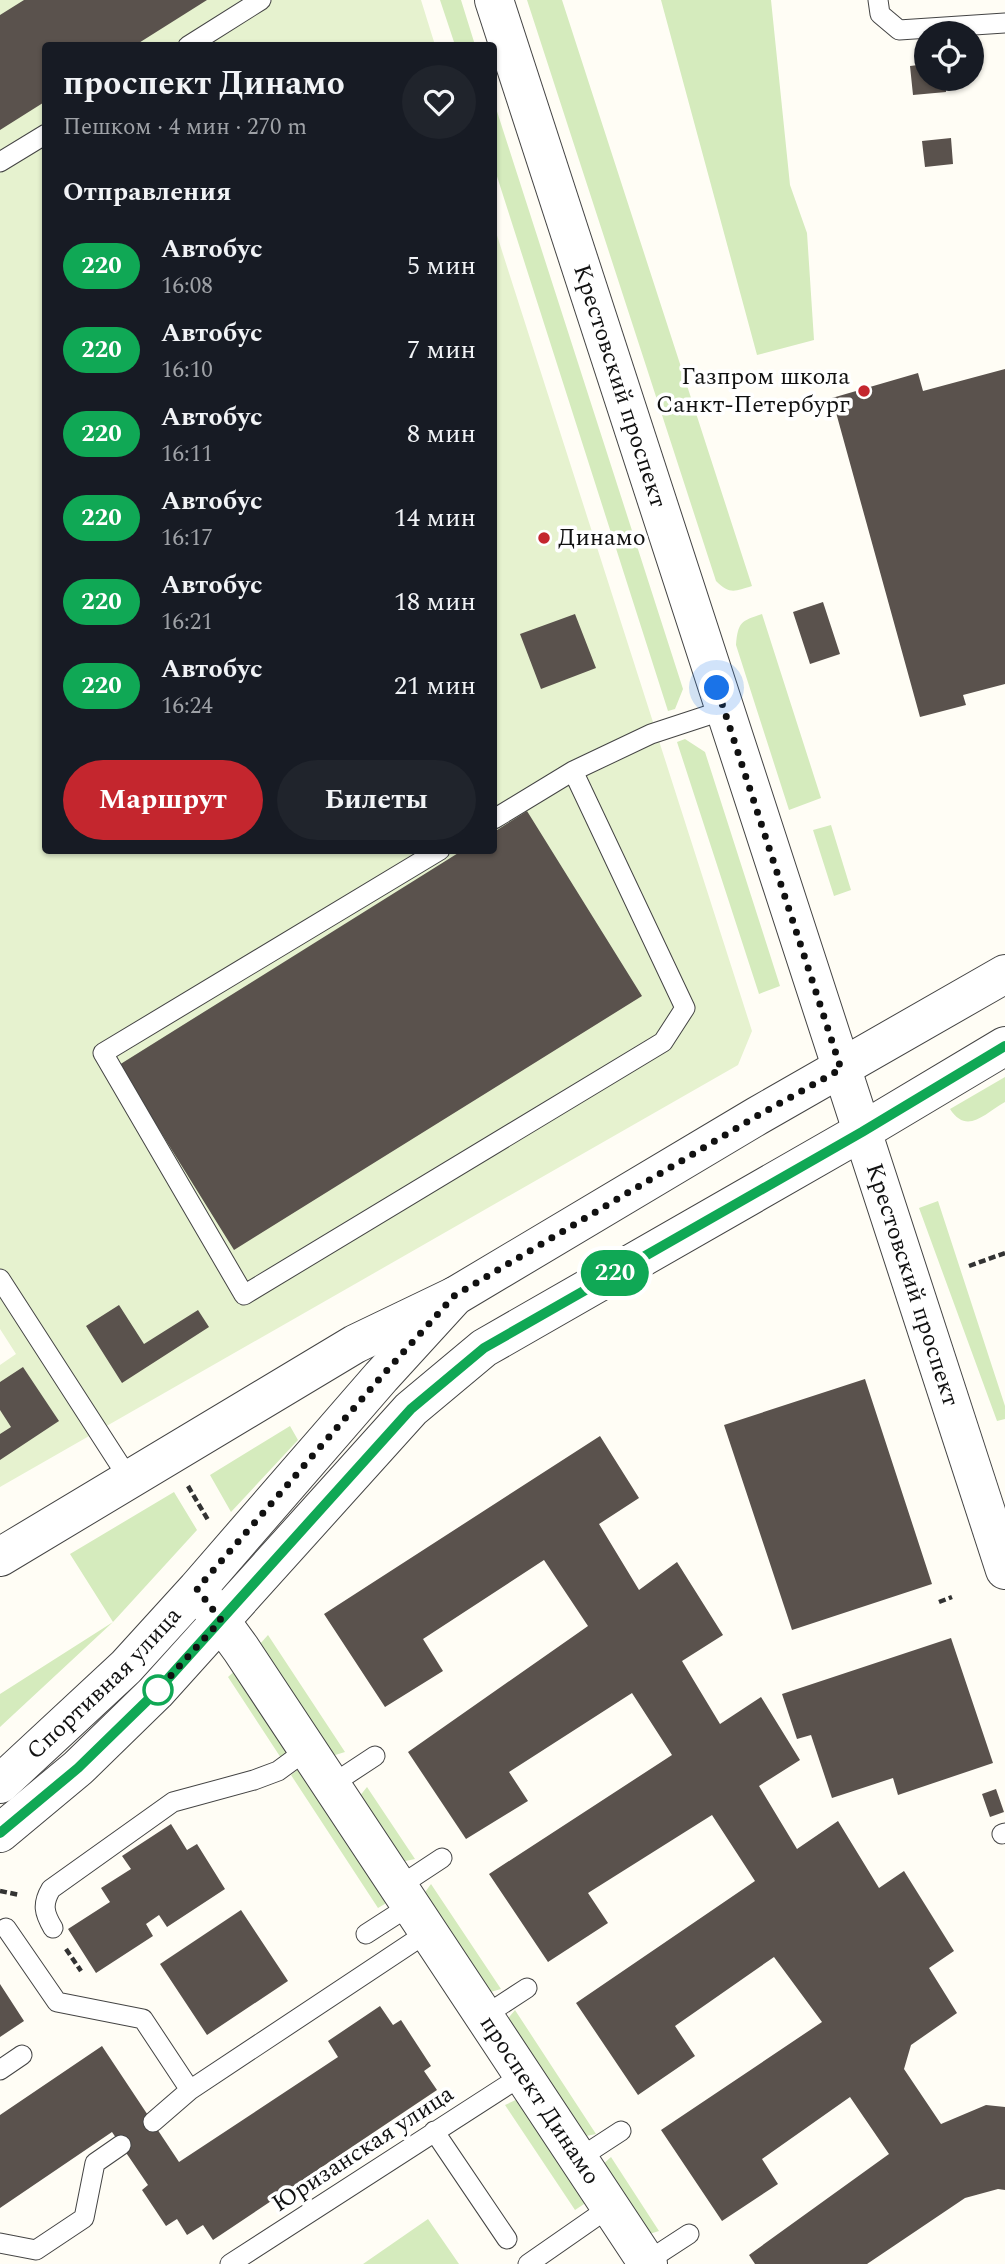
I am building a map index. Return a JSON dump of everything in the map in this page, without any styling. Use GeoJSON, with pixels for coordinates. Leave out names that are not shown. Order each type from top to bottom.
{"type":"FeatureCollection","features":[{"type":"Feature","properties":{"kind":"street","name":"Крестовский проспект"},"geometry":{"type":"LineString","coordinates":[[494,0],[1005,1570]]}},
{"type":"Feature","properties":{"kind":"street","name":"Спортивная улица"},"geometry":{"type":"LineString","coordinates":[[0,1557],[355,1344],[454,1296],[757,1116],[1005,974]]}},
{"type":"Feature","properties":{"kind":"street","name":"Спортивная улица"},"geometry":{"type":"LineString","coordinates":[[0,1833],[78,1768],[156,1692],[411,1409],[484,1348],[862,1132],[1005,1046]]}},
{"type":"Feature","properties":{"kind":"street","name":"Спортивная улица"},"geometry":{"type":"LineString","coordinates":[[0,1784],[126,1667],[454,1296]]}},
{"type":"Feature","properties":{"kind":"street","name":"проспект Динамо"},"geometry":{"type":"LineString","coordinates":[[197,1589],[308,1749],[647,2263]]}},
{"type":"Feature","properties":{"kind":"lane"},"geometry":{"type":"LineString","coordinates":[[194,42],[261,0]]}},
{"type":"Feature","properties":{"kind":"lane"},"geometry":{"type":"LineString","coordinates":[[878,0],[880,14],[899,30],[1005,23]]}},
{"type":"Feature","properties":{"kind":"lane"},"geometry":{"type":"LineString","coordinates":[[0,162],[42,136]]}},
{"type":"Feature","properties":{"kind":"lane"},"geometry":{"type":"LineString","coordinates":[[497,816],[573,771],[650,734],[724,710]]}},
{"type":"Feature","properties":{"kind":"lane"},"geometry":{"type":"LineString","coordinates":[[433,854],[103,1053],[244,1295],[663,1042],[685,1007],[573,771]]}},
{"type":"Feature","properties":{"kind":"lane"},"geometry":{"type":"LineString","coordinates":[[0,1279],[130,1479]]}},
{"type":"Feature","properties":{"kind":"lane"},"geometry":{"type":"LineString","coordinates":[[53,1928],[45,1915],[44,1901],[51,1889],[173,1802],[278,1771],[308,1749]]}},
{"type":"Feature","properties":{"kind":"lane"},"geometry":{"type":"LineString","coordinates":[[331,1785],[375,1756]]}},
{"type":"Feature","properties":{"kind":"lane"},"geometry":{"type":"LineString","coordinates":[[153,2122],[412,1908],[442,1858]]}},
{"type":"Feature","properties":{"kind":"lane"},"geometry":{"type":"LineString","coordinates":[[366,1934],[412,1908]]}},
{"type":"Feature","properties":{"kind":"lane"},"geometry":{"type":"LineString","coordinates":[[6,1928],[57,2003],[143,2020],[190,2090]]}},
{"type":"Feature","properties":{"kind":"lane"},"geometry":{"type":"LineString","coordinates":[[484,2016],[527,1988]]}},
{"type":"Feature","properties":{"kind":"lane"},"geometry":{"type":"LineString","coordinates":[[0,2070],[22,2055]]}},
{"type":"Feature","properties":{"kind":"lane","name":"Юризанская улица"},"geometry":{"type":"LineString","coordinates":[[230,2264],[523,2075]]}},
{"type":"Feature","properties":{"kind":"lane"},"geometry":{"type":"LineString","coordinates":[[434,2131],[507,2239]]}},
{"type":"Feature","properties":{"kind":"lane"},"geometry":{"type":"LineString","coordinates":[[578,2159],[621,2131]]}},
{"type":"Feature","properties":{"kind":"lane"},"geometry":{"type":"LineString","coordinates":[[0,2243],[36,2250],[84,2218],[95,2163],[121,2145]]}},
{"type":"Feature","properties":{"kind":"lane"},"geometry":{"type":"LineString","coordinates":[[528,2264],[610,2207]]}},
{"type":"Feature","properties":{"kind":"lane"},"geometry":{"type":"LineString","coordinates":[[647,2263],[689,2234]]}},
{"type":"Feature","properties":{"kind":"path"},"geometry":{"type":"LineString","coordinates":[[969,1266],[1005,1253]]}},
{"type":"Feature","properties":{"kind":"path"},"geometry":{"type":"LineString","coordinates":[[182,1476],[210,1523]]}},
{"type":"Feature","properties":{"kind":"path"},"geometry":{"type":"LineString","coordinates":[[939,1602],[952,1597]]}},
{"type":"Feature","properties":{"kind":"green space","name":"Динамо"},"geometry":{"type":"Polygon","coordinates":[[[0,0],[421,0],[434,42],[42,42],[42,854],[497,854],[497,235],[752,1031],[738,1065],[0,1487],[0,1365],[16,1354],[0,1329],[0,0]]]}},
{"type":"Feature","properties":{"kind":"green space"},"geometry":{"type":"Polygon","coordinates":[[[440,0],[461,0],[474,42],[454,42],[440,0]]]}},
{"type":"Feature","properties":{"kind":"green space"},"geometry":{"type":"Polygon","coordinates":[[[527,0],[562,0],[752,586],[733,591],[716,581],[527,0]]]}},
{"type":"Feature","properties":{"kind":"green space"},"geometry":{"type":"Polygon","coordinates":[[[661,0],[771,0],[790,185],[807,233],[814,340],[757,355],[661,0]]]}},
{"type":"Feature","properties":{"kind":"green space"},"geometry":{"type":"Polygon","coordinates":[[[497,111],[683,689],[675,709],[668,711],[497,176],[497,111]]]}},
{"type":"Feature","properties":{"kind":"green space"},"geometry":{"type":"Polygon","coordinates":[[[762,614],[821,798],[789,810],[736,645],[742,623],[762,614]]]}},
{"type":"Feature","properties":{"kind":"green space"},"geometry":{"type":"Polygon","coordinates":[[[685,739],[705,752],[780,986],[759,994],[677,742],[685,739]]]}},
{"type":"Feature","properties":{"kind":"green space"},"geometry":{"type":"Polygon","coordinates":[[[831,825],[851,890],[834,896],[813,830],[831,825]]]}},
{"type":"Feature","properties":{"kind":"green space"},"geometry":{"type":"Polygon","coordinates":[[[1005,1077],[1005,1102],[983,1116],[976,1120],[963,1121],[950,1109],[1005,1077]]]}},
{"type":"Feature","properties":{"kind":"green space"},"geometry":{"type":"Polygon","coordinates":[[[938,1201],[1005,1406],[1005,1419],[997,1421],[919,1208],[938,1201]]]}},
{"type":"Feature","properties":{"kind":"green space"},"geometry":{"type":"Polygon","coordinates":[[[290,1426],[298,1440],[231,1512],[210,1475],[290,1426]]]}},
{"type":"Feature","properties":{"kind":"green space"},"geometry":{"type":"Polygon","coordinates":[[[174,1492],[197,1530],[113,1622],[70,1554],[174,1492]]]}},
{"type":"Feature","properties":{"kind":"green space"},"geometry":{"type":"Polygon","coordinates":[[[113,1622],[0,1727],[0,1694],[113,1622]]]}},
{"type":"Feature","properties":{"kind":"green space"},"geometry":{"type":"Polygon","coordinates":[[[268,1635],[345,1752],[332,1756],[259,1645],[268,1635]]]}},
{"type":"Feature","properties":{"kind":"green space"},"geometry":{"type":"Polygon","coordinates":[[[239,1667],[287,1753],[281,1758],[228,1677],[239,1667]]]}},
{"type":"Feature","properties":{"kind":"green space"},"geometry":{"type":"Polygon","coordinates":[[[303,1769],[388,1902],[378,1908],[291,1775],[303,1769]]]}},
{"type":"Feature","properties":{"kind":"green space"},"geometry":{"type":"Polygon","coordinates":[[[367,1787],[415,1859],[401,1862],[359,1797],[367,1787]]]}},
{"type":"Feature","properties":{"kind":"green space"},"geometry":{"type":"Polygon","coordinates":[[[431,1884],[501,1989],[487,1993],[423,1895],[431,1884]]]}},
{"type":"Feature","properties":{"kind":"green space"},"geometry":{"type":"Polygon","coordinates":[[[515,2010],[596,2134],[581,2137],[506,2021],[515,2010]]]}},
{"type":"Feature","properties":{"kind":"green space"},"geometry":{"type":"Polygon","coordinates":[[[520,2098],[590,2200],[575,2210],[505,2105],[520,2098]]]}},
{"type":"Feature","properties":{"kind":"green space"},"geometry":{"type":"Polygon","coordinates":[[[611,2157],[659,2231],[646,2235],[601,2166],[611,2157]]]}},
{"type":"Feature","properties":{"kind":"green space"},"geometry":{"type":"Polygon","coordinates":[[[428,2219],[459,2264],[363,2264],[428,2219]]]}},
{"type":"Feature","properties":{"kind":"building"},"geometry":{"type":"Polygon","coordinates":[[[24,0],[207,0],[140,42],[42,42],[42,104],[0,130],[0,15],[24,0]]]}},
{"type":"Feature","properties":{"kind":"building"},"geometry":{"type":"Polygon","coordinates":[[[910,66],[914,66],[914,91],[946,92],[913,95],[910,66]]]}},
{"type":"Feature","properties":{"kind":"building"},"geometry":{"type":"Polygon","coordinates":[[[951,138],[953,164],[925,167],[922,141],[951,138]]]}},
{"type":"Feature","properties":{"kind":"building"},"geometry":{"type":"Polygon","coordinates":[[[1005,369],[1005,684],[963,695],[966,705],[920,717],[832,398],[918,373],[923,391],[1005,369]]]}},
{"type":"Feature","properties":{"kind":"building"},"geometry":{"type":"Polygon","coordinates":[[[823,602],[840,654],[810,664],[793,612],[823,602]]]}},
{"type":"Feature","properties":{"kind":"building"},"geometry":{"type":"Polygon","coordinates":[[[575,614],[596,668],[541,689],[520,634],[575,614]]]}},
{"type":"Feature","properties":{"kind":"building"},"geometry":{"type":"Polygon","coordinates":[[[527,811],[642,996],[234,1250],[119,1065],[457,854],[497,854],[497,830],[527,811]]]}},
{"type":"Feature","properties":{"kind":"building"},"geometry":{"type":"Polygon","coordinates":[[[119,1305],[144,1344],[198,1310],[209,1327],[122,1383],[86,1326],[119,1305]]]}},
{"type":"Feature","properties":{"kind":"building"},"geometry":{"type":"Polygon","coordinates":[[[23,1367],[59,1421],[0,1460],[0,1434],[11,1427],[0,1410],[0,1382],[23,1367]]]}},
{"type":"Feature","properties":{"kind":"building"},"geometry":{"type":"Polygon","coordinates":[[[865,1379],[932,1584],[792,1630],[724,1425],[865,1379]]]}},
{"type":"Feature","properties":{"kind":"building"},"geometry":{"type":"Polygon","coordinates":[[[600,1436],[639,1498],[599,1524],[639,1590],[677,1562],[723,1635],[682,1661],[720,1724],[761,1697],[800,1760],[759,1786],[797,1849],[838,1821],[879,1888],[904,1871],[954,1951],[929,1968],[957,2013],[911,2045],[904,2069],[941,2124],[986,2105],[1005,2107],[1005,2190],[998,2189],[965,2198],[867,2264],[755,2264],[749,2255],[889,2154],[850,2097],[762,2159],[778,2184],[722,2221],[661,2130],[822,2022],[774,1957],[675,2026],[695,2056],[638,2095],[576,2003],[755,1881],[712,1815],[588,1893],[608,1923],[548,1962],[489,1874],[672,1755],[632,1693],[509,1772],[528,1801],[466,1839],[408,1752],[588,1626],[544,1560],[423,1639],[443,1671],[385,1707],[324,1614],[600,1436]]]}},
{"type":"Feature","properties":{"kind":"building"},"geometry":{"type":"Polygon","coordinates":[[[951,1638],[993,1763],[898,1795],[893,1778],[832,1798],[811,1735],[797,1739],[782,1694],[951,1638]]]}},
{"type":"Feature","properties":{"kind":"building"},"geometry":{"type":"Polygon","coordinates":[[[996,1789],[1004,1812],[990,1817],[982,1794],[996,1789]]]}},
{"type":"Feature","properties":{"kind":"building"},"geometry":{"type":"Polygon","coordinates":[[[171,1824],[187,1850],[197,1844],[225,1889],[167,1927],[159,1915],[146,1924],[153,1936],[96,1973],[68,1929],[110,1902],[101,1888],[131,1869],[122,1856],[171,1824]]]}},
{"type":"Feature","properties":{"kind":"building"},"geometry":{"type":"Polygon","coordinates":[[[241,1910],[288,1981],[207,2035],[160,1964],[241,1910]]]}},
{"type":"Feature","properties":{"kind":"building"},"geometry":{"type":"Polygon","coordinates":[[[0,1984],[24,2021],[0,2037],[0,1984]]]}},
{"type":"Feature","properties":{"kind":"building"},"geometry":{"type":"Polygon","coordinates":[[[380,2006],[393,2025],[401,2020],[431,2066],[424,2071],[437,2090],[213,2240],[203,2225],[187,2235],[177,2219],[166,2226],[142,2190],[148,2185],[112,2132],[0,2208],[0,2115],[102,2046],[179,2162],[338,2057],[328,2041],[380,2006]]]}},
{"type":"Feature","properties":{"kind":"bus line","name":"220"},"geometry":{"type":"LineString","coordinates":[[0,1833],[78,1768],[156,1692],[411,1409],[484,1348],[862,1132],[1005,1046]]}},
{"type":"Feature","properties":{"kind":"place","name":"Газпром школа Санкт-Петербург"},"geometry":{"type":"Point","coordinates":[864,391]}},
{"type":"Feature","properties":{"kind":"place","name":"Динамо"},"geometry":{"type":"Point","coordinates":[544,538]}},
{"type":"Feature","properties":{"kind":"route"},"geometry":{"type":"LineString","coordinates":[[158,1690],[156,1692],[221,1620],[197,1589],[454,1296],[841,1069],[717,688]]}}]}
